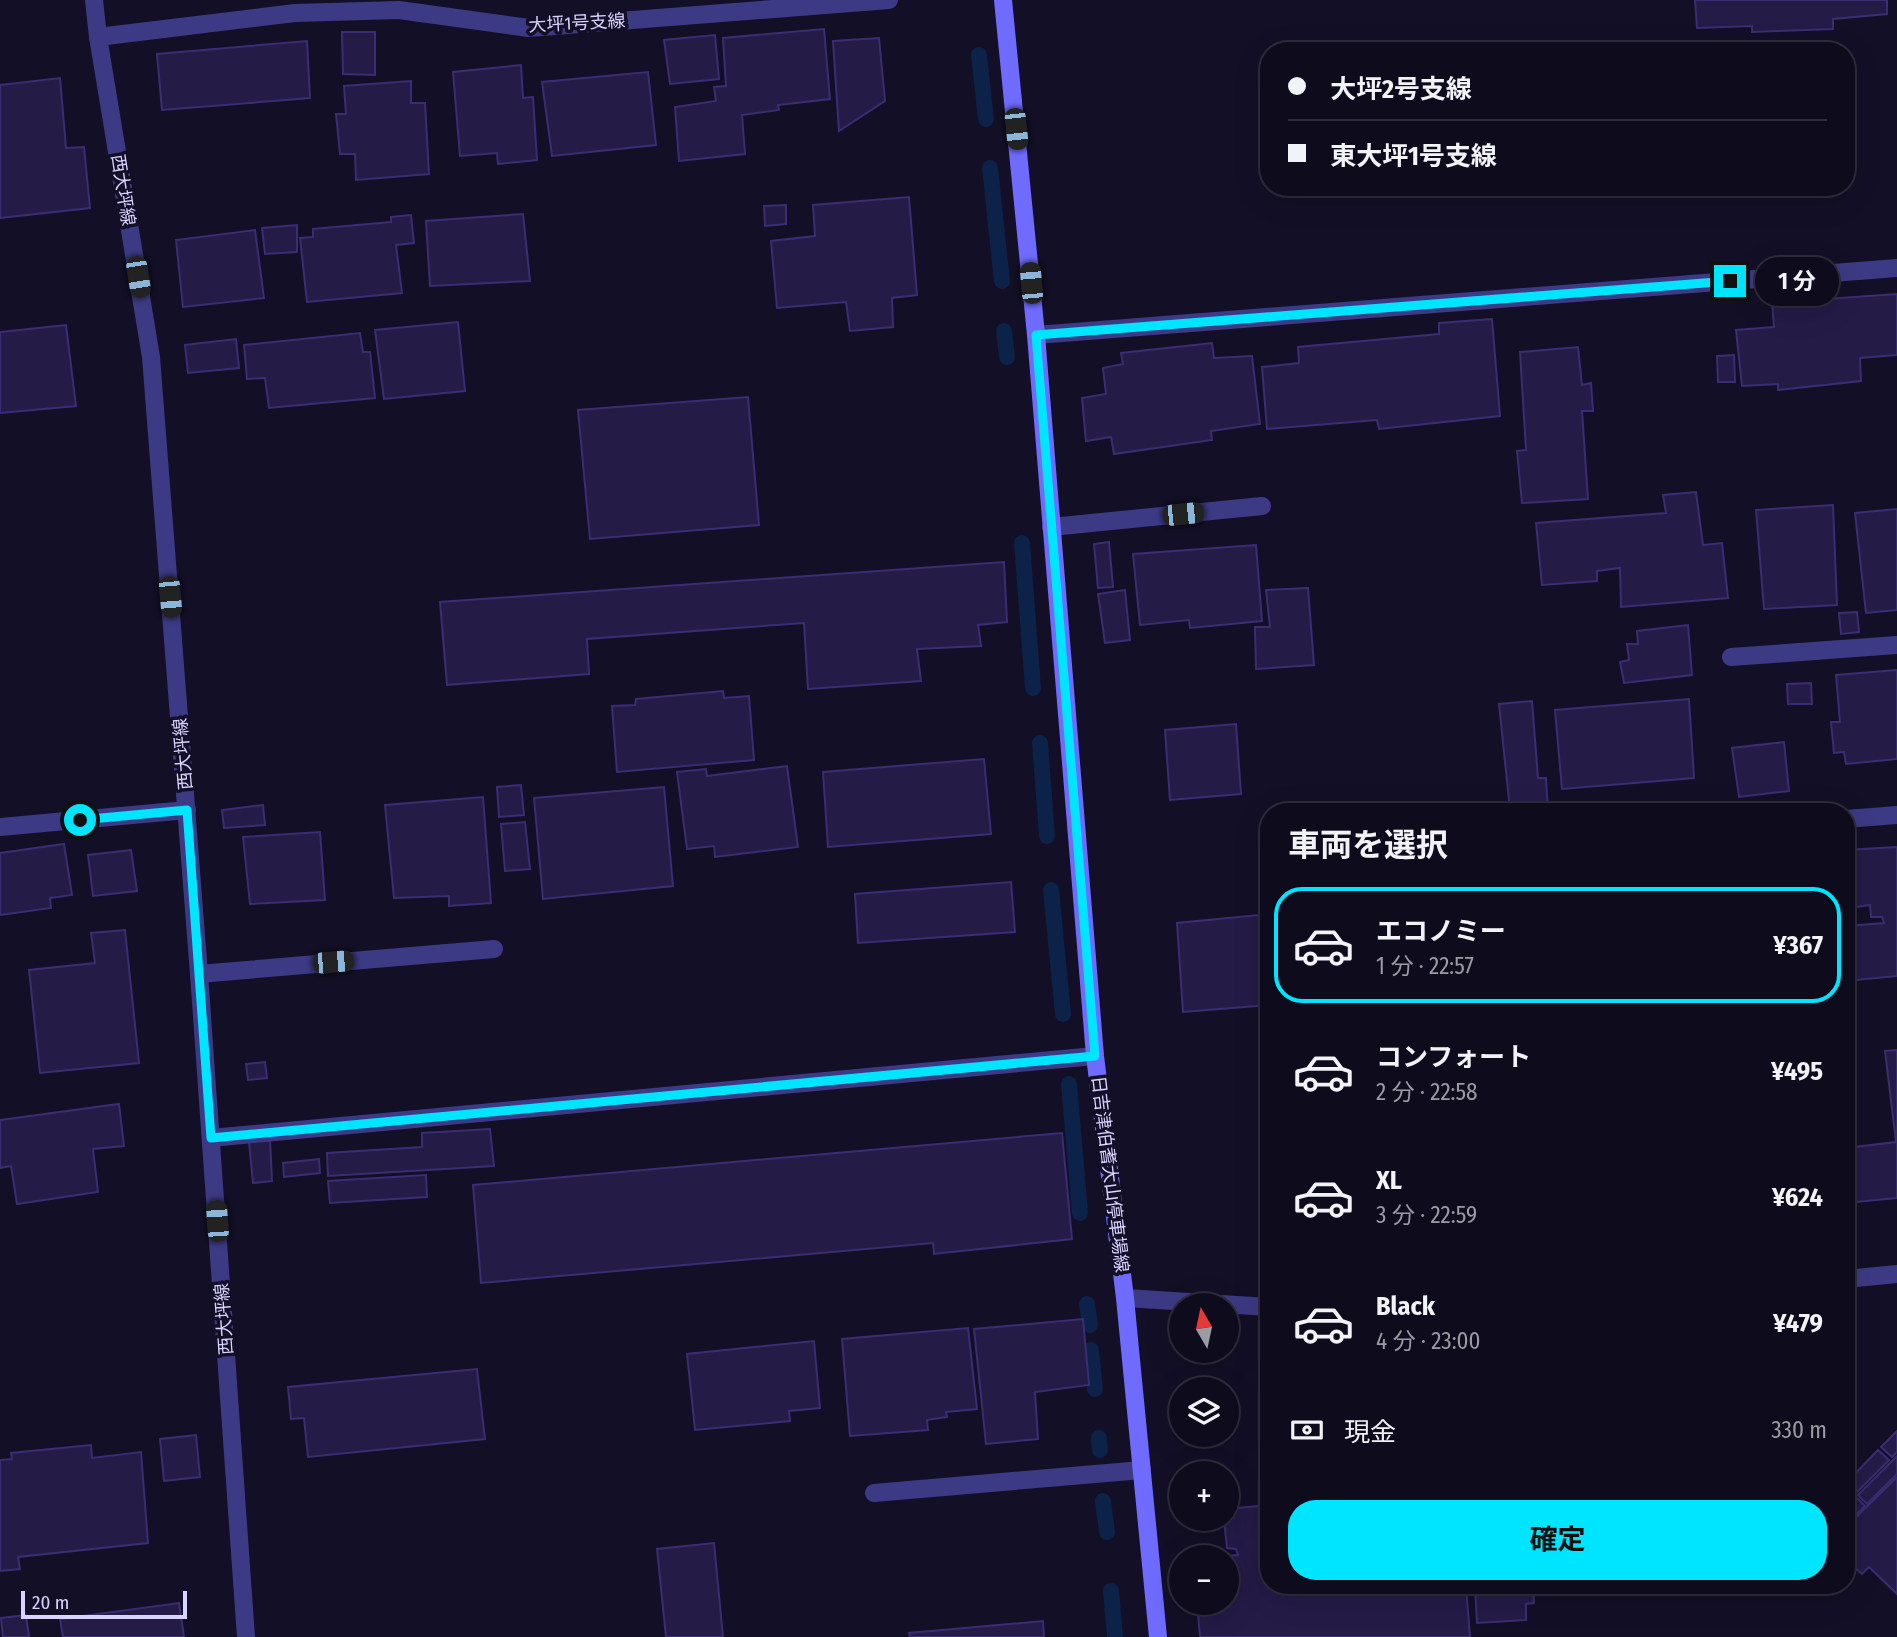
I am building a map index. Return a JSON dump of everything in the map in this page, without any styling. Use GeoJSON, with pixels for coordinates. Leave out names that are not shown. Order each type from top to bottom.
{"type":"FeatureCollection","features":[{"type":"Feature","properties":{"kind":"main road","name":"日吉津伯耆大山停車場線"},"geometry":{"type":"LineString","coordinates":[[1003,0],[1036,335],[1095,1056],[1125,1298],[1157,1637]]}},
{"type":"Feature","properties":{"kind":"street","name":"西大坪線"},"geometry":{"type":"LineString","coordinates":[[94,0],[150,357],[200,974],[246,1637]]}},
{"type":"Feature","properties":{"kind":"street","name":"大坪1号支線"},"geometry":{"type":"LineString","coordinates":[[99,37],[295,13],[399,10],[529,28],[889,0]]}},
{"type":"Feature","properties":{"kind":"street"},"geometry":{"type":"LineString","coordinates":[[1036,335],[1897,268]]}},
{"type":"Feature","properties":{"kind":"street"},"geometry":{"type":"LineString","coordinates":[[1051,527],[1262,506]]}},
{"type":"Feature","properties":{"kind":"street"},"geometry":{"type":"LineString","coordinates":[[1731,657],[1897,645]]}},
{"type":"Feature","properties":{"kind":"street"},"geometry":{"type":"LineString","coordinates":[[0,827],[187,810]]}},
{"type":"Feature","properties":{"kind":"street"},"geometry":{"type":"LineString","coordinates":[[1855,818],[1897,814]]}},
{"type":"Feature","properties":{"kind":"street"},"geometry":{"type":"LineString","coordinates":[[200,974],[494,949]]}},
{"type":"Feature","properties":{"kind":"street"},"geometry":{"type":"LineString","coordinates":[[211,1138],[1095,1056]]}},
{"type":"Feature","properties":{"kind":"street"},"geometry":{"type":"LineString","coordinates":[[1855,1278],[1897,1274]]}},
{"type":"Feature","properties":{"kind":"street"},"geometry":{"type":"LineString","coordinates":[[1125,1298],[1260,1306]]}},
{"type":"Feature","properties":{"kind":"street"},"geometry":{"type":"LineString","coordinates":[[874,1493],[1142,1469]]}},
{"type":"Feature","properties":{"kind":"building"},"geometry":{"type":"Polygon","coordinates":[[[1695,0],[1887,0],[1887,14],[1833,19],[1833,29],[1752,32],[1752,26],[1697,28],[1695,0]]]}},
{"type":"Feature","properties":{"kind":"building"},"geometry":{"type":"Polygon","coordinates":[[[824,29],[830,99],[778,105],[779,110],[742,115],[745,154],[679,161],[675,107],[716,101],[714,87],[726,86],[723,38],[824,29]]]}},
{"type":"Feature","properties":{"kind":"building"},"geometry":{"type":"Polygon","coordinates":[[[342,32],[375,32],[375,75],[343,74],[342,32]]]}},
{"type":"Feature","properties":{"kind":"building"},"geometry":{"type":"Polygon","coordinates":[[[715,35],[719,79],[670,84],[664,40],[715,35]]]}},
{"type":"Feature","properties":{"kind":"building"},"geometry":{"type":"Polygon","coordinates":[[[879,38],[885,101],[839,131],[833,41],[879,38]]]}},
{"type":"Feature","properties":{"kind":"building"},"geometry":{"type":"Polygon","coordinates":[[[307,41],[310,98],[162,110],[157,54],[307,41]]]}},
{"type":"Feature","properties":{"kind":"building"},"geometry":{"type":"Polygon","coordinates":[[[521,65],[523,98],[533,97],[537,160],[498,164],[497,153],[460,156],[453,72],[521,65]]]}},
{"type":"Feature","properties":{"kind":"building"},"geometry":{"type":"Polygon","coordinates":[[[648,72],[656,145],[552,156],[542,82],[648,72]]]}},
{"type":"Feature","properties":{"kind":"building"},"geometry":{"type":"Polygon","coordinates":[[[60,78],[66,148],[84,147],[90,208],[0,218],[0,85],[60,78]]]}},
{"type":"Feature","properties":{"kind":"building"},"geometry":{"type":"Polygon","coordinates":[[[411,81],[411,103],[425,103],[429,174],[356,180],[355,154],[340,154],[336,114],[346,114],[344,86],[411,81]]]}},
{"type":"Feature","properties":{"kind":"building"},"geometry":{"type":"Polygon","coordinates":[[[909,197],[917,295],[892,298],[893,327],[850,331],[846,302],[777,308],[771,241],[815,236],[813,205],[909,197]]]}},
{"type":"Feature","properties":{"kind":"building"},"geometry":{"type":"Polygon","coordinates":[[[786,205],[786,224],[765,226],[764,206],[786,205]]]}},
{"type":"Feature","properties":{"kind":"building"},"geometry":{"type":"Polygon","coordinates":[[[523,214],[530,281],[430,286],[426,221],[523,214]]]}},
{"type":"Feature","properties":{"kind":"building"},"geometry":{"type":"Polygon","coordinates":[[[411,215],[414,243],[396,245],[402,293],[307,302],[300,238],[313,237],[313,229],[391,222],[391,217],[411,215]]]}},
{"type":"Feature","properties":{"kind":"building"},"geometry":{"type":"Polygon","coordinates":[[[297,225],[297,252],[265,254],[262,228],[297,225]]]}},
{"type":"Feature","properties":{"kind":"building"},"geometry":{"type":"Polygon","coordinates":[[[255,230],[264,298],[183,307],[176,240],[255,230]]]}},
{"type":"Feature","properties":{"kind":"building"},"geometry":{"type":"Polygon","coordinates":[[[1897,294],[1897,355],[1860,358],[1861,381],[1778,390],[1778,384],[1742,386],[1736,330],[1774,327],[1772,303],[1897,294]]]}},
{"type":"Feature","properties":{"kind":"building"},"geometry":{"type":"Polygon","coordinates":[[[1492,319],[1500,416],[1379,429],[1377,420],[1267,429],[1262,367],[1299,363],[1298,347],[1439,334],[1439,323],[1492,319]]]}},
{"type":"Feature","properties":{"kind":"building"},"geometry":{"type":"Polygon","coordinates":[[[458,322],[465,391],[384,399],[375,330],[458,322]]]}},
{"type":"Feature","properties":{"kind":"building"},"geometry":{"type":"Polygon","coordinates":[[[66,325],[76,406],[0,413],[0,332],[66,325]]]}},
{"type":"Feature","properties":{"kind":"building"},"geometry":{"type":"Polygon","coordinates":[[[360,333],[363,352],[370,352],[375,398],[269,408],[265,378],[247,379],[244,345],[360,333]]]}},
{"type":"Feature","properties":{"kind":"building"},"geometry":{"type":"Polygon","coordinates":[[[236,339],[239,368],[188,373],[185,345],[236,339]]]}},
{"type":"Feature","properties":{"kind":"building"},"geometry":{"type":"Polygon","coordinates":[[[1212,343],[1214,358],[1252,356],[1260,424],[1211,431],[1212,440],[1114,454],[1111,437],[1086,441],[1082,398],[1106,394],[1103,368],[1123,364],[1121,353],[1212,343]]]}},
{"type":"Feature","properties":{"kind":"building"},"geometry":{"type":"Polygon","coordinates":[[[1578,347],[1582,385],[1591,383],[1593,411],[1582,411],[1588,499],[1522,503],[1517,451],[1526,450],[1520,352],[1578,347]]]}},
{"type":"Feature","properties":{"kind":"building"},"geometry":{"type":"Polygon","coordinates":[[[1734,355],[1735,382],[1718,382],[1717,356],[1734,355]]]}},
{"type":"Feature","properties":{"kind":"building"},"geometry":{"type":"Polygon","coordinates":[[[748,397],[759,525],[590,539],[578,410],[748,397]]]}},
{"type":"Feature","properties":{"kind":"building"},"geometry":{"type":"Polygon","coordinates":[[[1696,492],[1703,545],[1722,543],[1728,598],[1621,607],[1620,568],[1597,571],[1597,581],[1542,585],[1536,523],[1666,513],[1663,495],[1696,492]]]}},
{"type":"Feature","properties":{"kind":"building"},"geometry":{"type":"Polygon","coordinates":[[[1833,505],[1837,605],[1764,609],[1756,510],[1833,505]]]}},
{"type":"Feature","properties":{"kind":"building"},"geometry":{"type":"Polygon","coordinates":[[[1897,509],[1897,610],[1866,613],[1855,513],[1897,509]]]}},
{"type":"Feature","properties":{"kind":"building"},"geometry":{"type":"Polygon","coordinates":[[[1109,542],[1113,587],[1098,588],[1094,544],[1109,542]]]}},
{"type":"Feature","properties":{"kind":"building"},"geometry":{"type":"Polygon","coordinates":[[[1256,545],[1262,621],[1190,628],[1189,620],[1140,625],[1133,554],[1256,545]]]}},
{"type":"Feature","properties":{"kind":"building"},"geometry":{"type":"Polygon","coordinates":[[[1004,562],[1007,622],[978,625],[981,646],[917,649],[921,681],[808,689],[804,623],[587,639],[589,674],[447,685],[440,602],[1004,562]]]}},
{"type":"Feature","properties":{"kind":"building"},"geometry":{"type":"Polygon","coordinates":[[[1308,588],[1314,665],[1256,669],[1255,627],[1270,627],[1266,590],[1308,588]]]}},
{"type":"Feature","properties":{"kind":"building"},"geometry":{"type":"Polygon","coordinates":[[[1125,590],[1130,640],[1105,643],[1098,594],[1125,590]]]}},
{"type":"Feature","properties":{"kind":"building"},"geometry":{"type":"Polygon","coordinates":[[[1857,612],[1859,632],[1841,634],[1839,613],[1857,612]]]}},
{"type":"Feature","properties":{"kind":"building"},"geometry":{"type":"Polygon","coordinates":[[[1688,625],[1692,675],[1624,683],[1620,662],[1629,660],[1627,644],[1638,644],[1637,631],[1688,625]]]}},
{"type":"Feature","properties":{"kind":"building"},"geometry":{"type":"Polygon","coordinates":[[[1897,670],[1897,759],[1846,764],[1844,752],[1834,753],[1831,722],[1840,722],[1836,675],[1897,670]]]}},
{"type":"Feature","properties":{"kind":"building"},"geometry":{"type":"Polygon","coordinates":[[[1811,683],[1812,704],[1788,704],[1787,684],[1811,683]]]}},
{"type":"Feature","properties":{"kind":"building"},"geometry":{"type":"Polygon","coordinates":[[[723,691],[724,698],[749,696],[754,760],[617,772],[612,706],[635,705],[636,699],[723,691]]]}},
{"type":"Feature","properties":{"kind":"building"},"geometry":{"type":"Polygon","coordinates":[[[1689,699],[1694,778],[1562,789],[1555,710],[1689,699]]]}},
{"type":"Feature","properties":{"kind":"building"},"geometry":{"type":"Polygon","coordinates":[[[1532,701],[1538,778],[1546,778],[1547,803],[1509,803],[1499,704],[1532,701]]]}},
{"type":"Feature","properties":{"kind":"building"},"geometry":{"type":"Polygon","coordinates":[[[1236,724],[1241,794],[1170,800],[1165,730],[1236,724]]]}},
{"type":"Feature","properties":{"kind":"building"},"geometry":{"type":"Polygon","coordinates":[[[1784,742],[1789,791],[1739,797],[1732,748],[1784,742]]]}},
{"type":"Feature","properties":{"kind":"building"},"geometry":{"type":"Polygon","coordinates":[[[984,759],[991,834],[828,847],[823,772],[984,759]]]}},
{"type":"Feature","properties":{"kind":"building"},"geometry":{"type":"Polygon","coordinates":[[[787,766],[798,847],[715,857],[714,846],[687,849],[677,772],[706,769],[707,776],[787,766]]]}},
{"type":"Feature","properties":{"kind":"building"},"geometry":{"type":"Polygon","coordinates":[[[521,785],[524,815],[499,817],[497,787],[521,785]]]}},
{"type":"Feature","properties":{"kind":"building"},"geometry":{"type":"Polygon","coordinates":[[[664,787],[673,886],[543,899],[534,798],[664,787]]]}},
{"type":"Feature","properties":{"kind":"building"},"geometry":{"type":"Polygon","coordinates":[[[483,797],[491,903],[449,906],[449,896],[394,898],[385,805],[483,797]]]}},
{"type":"Feature","properties":{"kind":"building"},"geometry":{"type":"Polygon","coordinates":[[[263,805],[265,825],[224,828],[222,810],[263,805]]]}},
{"type":"Feature","properties":{"kind":"building"},"geometry":{"type":"Polygon","coordinates":[[[525,822],[530,869],[505,871],[501,824],[525,822]]]}},
{"type":"Feature","properties":{"kind":"building"},"geometry":{"type":"Polygon","coordinates":[[[320,832],[325,900],[250,904],[243,837],[320,832]]]}},
{"type":"Feature","properties":{"kind":"building"},"geometry":{"type":"Polygon","coordinates":[[[64,844],[72,895],[50,898],[51,908],[0,915],[0,853],[64,844]]]}},
{"type":"Feature","properties":{"kind":"building"},"geometry":{"type":"Polygon","coordinates":[[[1897,847],[1897,976],[1855,980],[1855,925],[1884,923],[1882,917],[1871,917],[1870,905],[1855,907],[1855,849],[1897,847]]]}},
{"type":"Feature","properties":{"kind":"building"},"geometry":{"type":"Polygon","coordinates":[[[131,850],[137,891],[93,896],[88,855],[131,850]]]}},
{"type":"Feature","properties":{"kind":"building"},"geometry":{"type":"Polygon","coordinates":[[[1011,882],[1015,932],[858,943],[855,894],[1011,882]]]}},
{"type":"Feature","properties":{"kind":"building"},"geometry":{"type":"Polygon","coordinates":[[[1260,915],[1260,1006],[1183,1012],[1177,923],[1260,915]]]}},
{"type":"Feature","properties":{"kind":"building"},"geometry":{"type":"Polygon","coordinates":[[[125,930],[139,1063],[40,1073],[29,970],[95,963],[91,933],[125,930]]]}},
{"type":"Feature","properties":{"kind":"building"},"geometry":{"type":"Polygon","coordinates":[[[1897,1050],[1897,1198],[1855,1202],[1855,1147],[1896,1142],[1885,1051],[1897,1050]]]}},
{"type":"Feature","properties":{"kind":"building"},"geometry":{"type":"Polygon","coordinates":[[[265,1062],[267,1078],[248,1080],[246,1064],[265,1062]]]}},
{"type":"Feature","properties":{"kind":"building"},"geometry":{"type":"Polygon","coordinates":[[[119,1104],[124,1146],[93,1149],[98,1192],[17,1204],[11,1166],[0,1168],[0,1120],[119,1104]]]}},
{"type":"Feature","properties":{"kind":"building"},"geometry":{"type":"Polygon","coordinates":[[[490,1129],[494,1166],[328,1176],[327,1153],[422,1147],[422,1133],[490,1129]]]}},
{"type":"Feature","properties":{"kind":"building"},"geometry":{"type":"Polygon","coordinates":[[[1062,1133],[1072,1239],[934,1254],[933,1243],[481,1283],[473,1185],[1062,1133]]]}},
{"type":"Feature","properties":{"kind":"building"},"geometry":{"type":"Polygon","coordinates":[[[270,1139],[272,1181],[253,1183],[249,1142],[270,1139]]]}},
{"type":"Feature","properties":{"kind":"building"},"geometry":{"type":"Polygon","coordinates":[[[319,1159],[320,1173],[284,1177],[283,1163],[319,1159]]]}},
{"type":"Feature","properties":{"kind":"building"},"geometry":{"type":"Polygon","coordinates":[[[426,1175],[427,1197],[330,1203],[328,1181],[426,1175]]]}},
{"type":"Feature","properties":{"kind":"building"},"geometry":{"type":"Polygon","coordinates":[[[1083,1319],[1089,1385],[1035,1392],[1038,1439],[986,1444],[974,1329],[1083,1319]]]}},
{"type":"Feature","properties":{"kind":"building"},"geometry":{"type":"Polygon","coordinates":[[[968,1328],[977,1409],[946,1412],[947,1417],[927,1420],[928,1430],[850,1436],[842,1339],[968,1328]]]}},
{"type":"Feature","properties":{"kind":"building"},"geometry":{"type":"Polygon","coordinates":[[[814,1341],[820,1408],[789,1411],[790,1421],[695,1430],[687,1354],[814,1341]]]}},
{"type":"Feature","properties":{"kind":"building"},"geometry":{"type":"Polygon","coordinates":[[[477,1369],[485,1439],[308,1457],[304,1418],[291,1419],[288,1387],[477,1369]]]}},
{"type":"Feature","properties":{"kind":"building"},"geometry":{"type":"Polygon","coordinates":[[[1897,1431],[1897,1452],[1892,1457],[1881,1447],[1897,1431]]]}},
{"type":"Feature","properties":{"kind":"building"},"geometry":{"type":"Polygon","coordinates":[[[196,1435],[200,1477],[164,1481],[160,1439],[196,1435]]]}},
{"type":"Feature","properties":{"kind":"building"},"geometry":{"type":"Polygon","coordinates":[[[91,1445],[92,1458],[141,1452],[148,1543],[18,1557],[20,1569],[0,1571],[0,1460],[12,1459],[11,1453],[91,1445]]]}},
{"type":"Feature","properties":{"kind":"building"},"geometry":{"type":"Polygon","coordinates":[[[1878,1450],[1889,1460],[1857,1492],[1855,1474],[1878,1450]]]}},
{"type":"Feature","properties":{"kind":"building"},"geometry":{"type":"Polygon","coordinates":[[[1897,1456],[1897,1474],[1867,1504],[1858,1495],[1897,1456]]]}},
{"type":"Feature","properties":{"kind":"building"},"geometry":{"type":"Polygon","coordinates":[[[1897,1477],[1897,1594],[1869,1567],[1862,1574],[1855,1568],[1855,1518],[1897,1477]]]}},
{"type":"Feature","properties":{"kind":"building"},"geometry":{"type":"Polygon","coordinates":[[[1855,1496],[1865,1506],[1855,1516],[1855,1496]]]}},
{"type":"Feature","properties":{"kind":"building"},"geometry":{"type":"Polygon","coordinates":[[[1260,1506],[1260,1594],[1467,1594],[1470,1637],[1200,1637],[1198,1615],[1239,1615],[1239,1545],[1227,1545],[1225,1531],[1239,1531],[1239,1508],[1260,1506]]]}},
{"type":"Feature","properties":{"kind":"building"},"geometry":{"type":"Polygon","coordinates":[[[714,1543],[723,1637],[666,1637],[657,1549],[714,1543]]]}},
{"type":"Feature","properties":{"kind":"building"},"geometry":{"type":"Polygon","coordinates":[[[1475,1594],[1533,1594],[1534,1603],[1526,1604],[1526,1620],[1477,1623],[1475,1594]]]}},
{"type":"Feature","properties":{"kind":"building"},"geometry":{"type":"Polygon","coordinates":[[[179,1603],[184,1637],[63,1637],[60,1619],[179,1603]]]}},
{"type":"Feature","properties":{"kind":"building"},"geometry":{"type":"Polygon","coordinates":[[[26,1615],[29,1637],[3,1637],[1,1618],[26,1615]]]}},
{"type":"Feature","properties":{"kind":"building"},"geometry":{"type":"Polygon","coordinates":[[[1043,1621],[1044,1637],[910,1637],[909,1633],[1043,1621]]]}},
{"type":"Feature","properties":{"kind":"waterway"},"geometry":{"type":"LineString","coordinates":[[979,55],[986,119]]}},
{"type":"Feature","properties":{"kind":"waterway"},"geometry":{"type":"LineString","coordinates":[[990,168],[1002,281]]}},
{"type":"Feature","properties":{"kind":"waterway"},"geometry":{"type":"LineString","coordinates":[[1004,331],[1007,357]]}},
{"type":"Feature","properties":{"kind":"waterway"},"geometry":{"type":"LineString","coordinates":[[1022,543],[1033,688]]}},
{"type":"Feature","properties":{"kind":"waterway"},"geometry":{"type":"LineString","coordinates":[[1040,743],[1047,836]]}},
{"type":"Feature","properties":{"kind":"waterway"},"geometry":{"type":"LineString","coordinates":[[1051,890],[1063,1014]]}},
{"type":"Feature","properties":{"kind":"waterway"},"geometry":{"type":"LineString","coordinates":[[1069,1084],[1080,1213]]}},
{"type":"Feature","properties":{"kind":"waterway"},"geometry":{"type":"LineString","coordinates":[[1087,1304],[1090,1325]]}},
{"type":"Feature","properties":{"kind":"waterway"},"geometry":{"type":"LineString","coordinates":[[1091,1350],[1095,1389]]}},
{"type":"Feature","properties":{"kind":"waterway"},"geometry":{"type":"LineString","coordinates":[[1099,1438],[1100,1450]]}},
{"type":"Feature","properties":{"kind":"waterway"},"geometry":{"type":"LineString","coordinates":[[1103,1501],[1107,1532]]}},
{"type":"Feature","properties":{"kind":"waterway"},"geometry":{"type":"LineString","coordinates":[[1111,1591],[1115,1637]]}},
{"type":"Feature","properties":{"kind":"route"},"geometry":{"type":"LineString","coordinates":[[80,820],[187,810],[211,1138],[1095,1056],[1036,335],[1730,281]]}}]}
